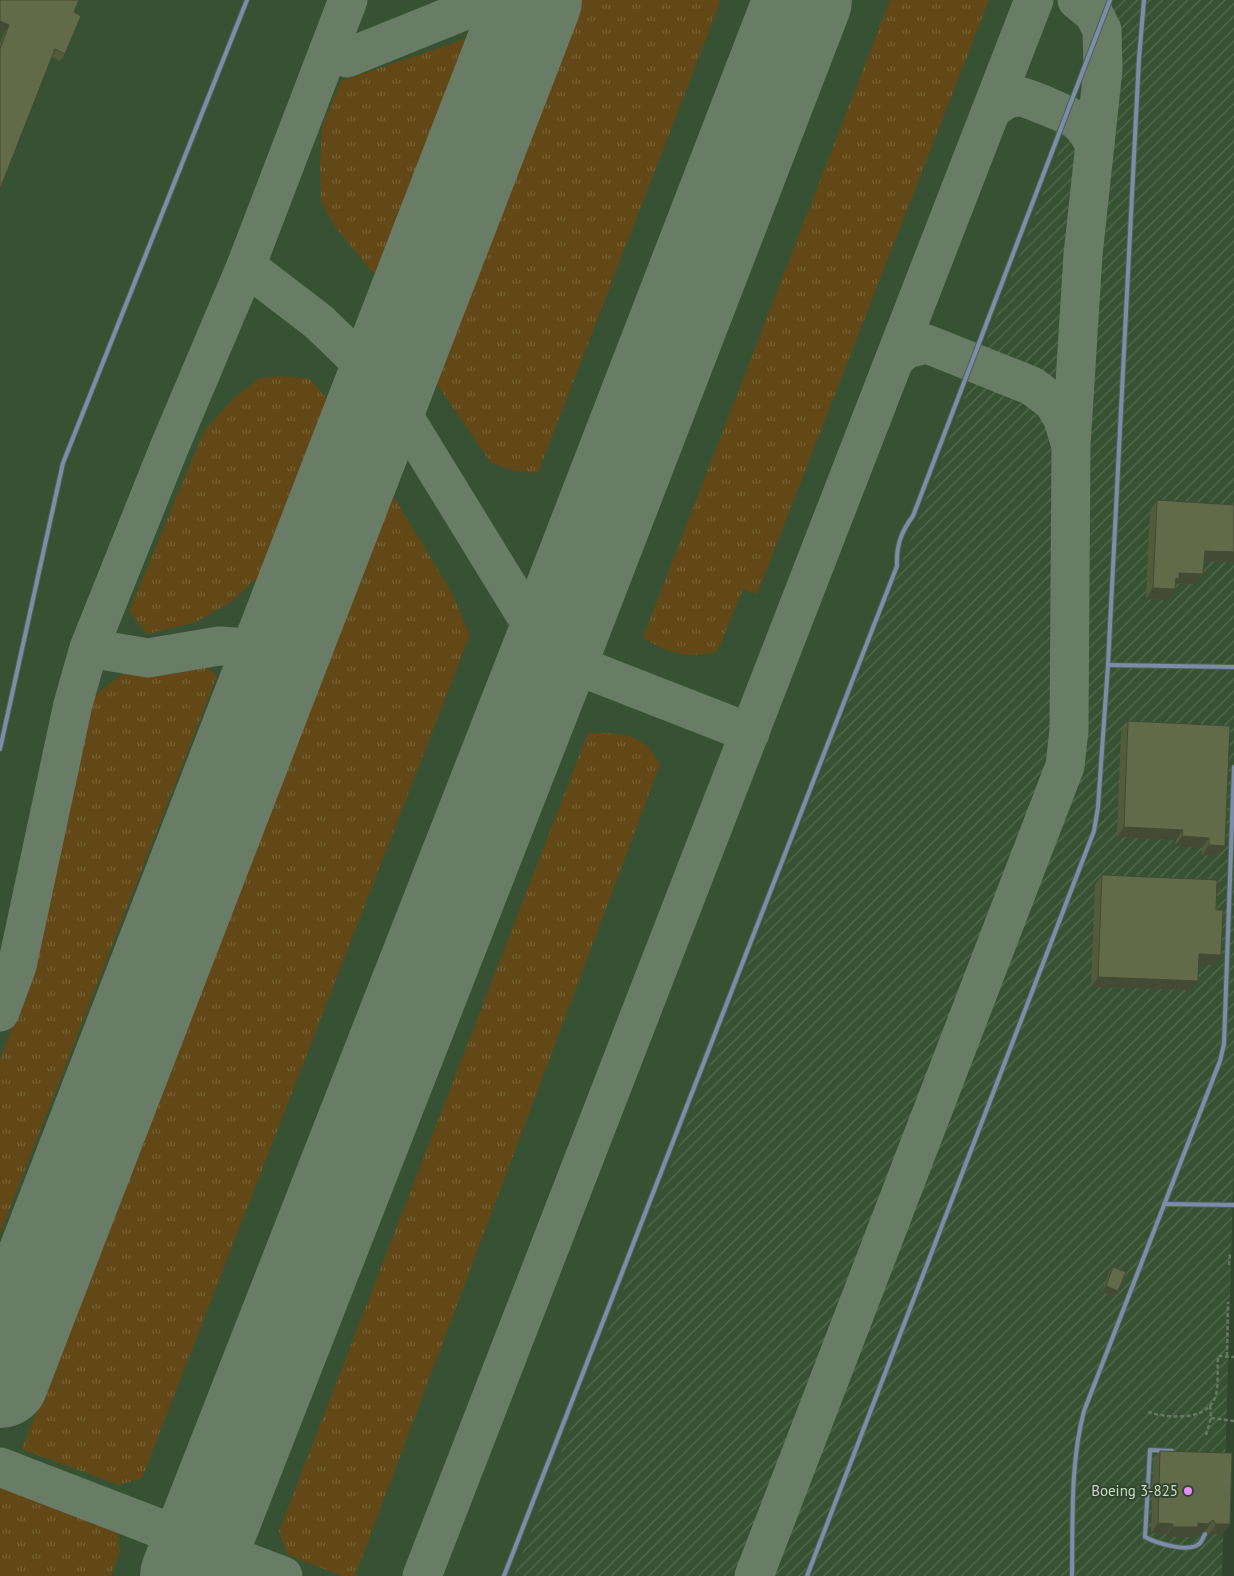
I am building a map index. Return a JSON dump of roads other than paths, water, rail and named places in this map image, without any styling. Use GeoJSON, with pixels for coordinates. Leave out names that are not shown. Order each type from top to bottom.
{"type":"FeatureCollection","features":[{"type":"Feature","properties":{"kind":"lane"},"geometry":{"type":"LineString","coordinates":[[0,749],[63,463],[247,0]]}},
{"type":"Feature","properties":{"kind":"lane"},"geometry":{"type":"LineString","coordinates":[[504,1576],[897,566],[896,548],[904,528],[913,516],[1110,0]]}},
{"type":"Feature","properties":{"kind":"lane"},"geometry":{"type":"LineString","coordinates":[[807,1576],[1094,831],[1098,807],[1108,665],[1139,58],[1144,0]]}},
{"type":"Feature","properties":{"kind":"lane"},"geometry":{"type":"LineString","coordinates":[[1108,665],[1234,667]]}},
{"type":"Feature","properties":{"kind":"lane"},"geometry":{"type":"LineString","coordinates":[[1072,1576],[1077,1436],[1084,1411],[1220,1061],[1224,1044],[1234,767]]}},
{"type":"Feature","properties":{"kind":"lane"},"geometry":{"type":"LineString","coordinates":[[1164,1204],[1234,1205]]}},
{"type":"Feature","properties":{"kind":"lane"},"geometry":{"type":"LineString","coordinates":[[1179,1452],[1150,1450],[1145,1537],[1162,1545],[1194,1547],[1201,1543],[1205,1534]]}},
{"type":"Feature","properties":{"kind":"lane"},"geometry":{"type":"LineString","coordinates":[[1146,1518],[1152,1518]]}},
{"type":"Feature","properties":{"kind":"place","name":"Boeing 3-825"},"geometry":{"type":"Point","coordinates":[1188,1491]}}]}
